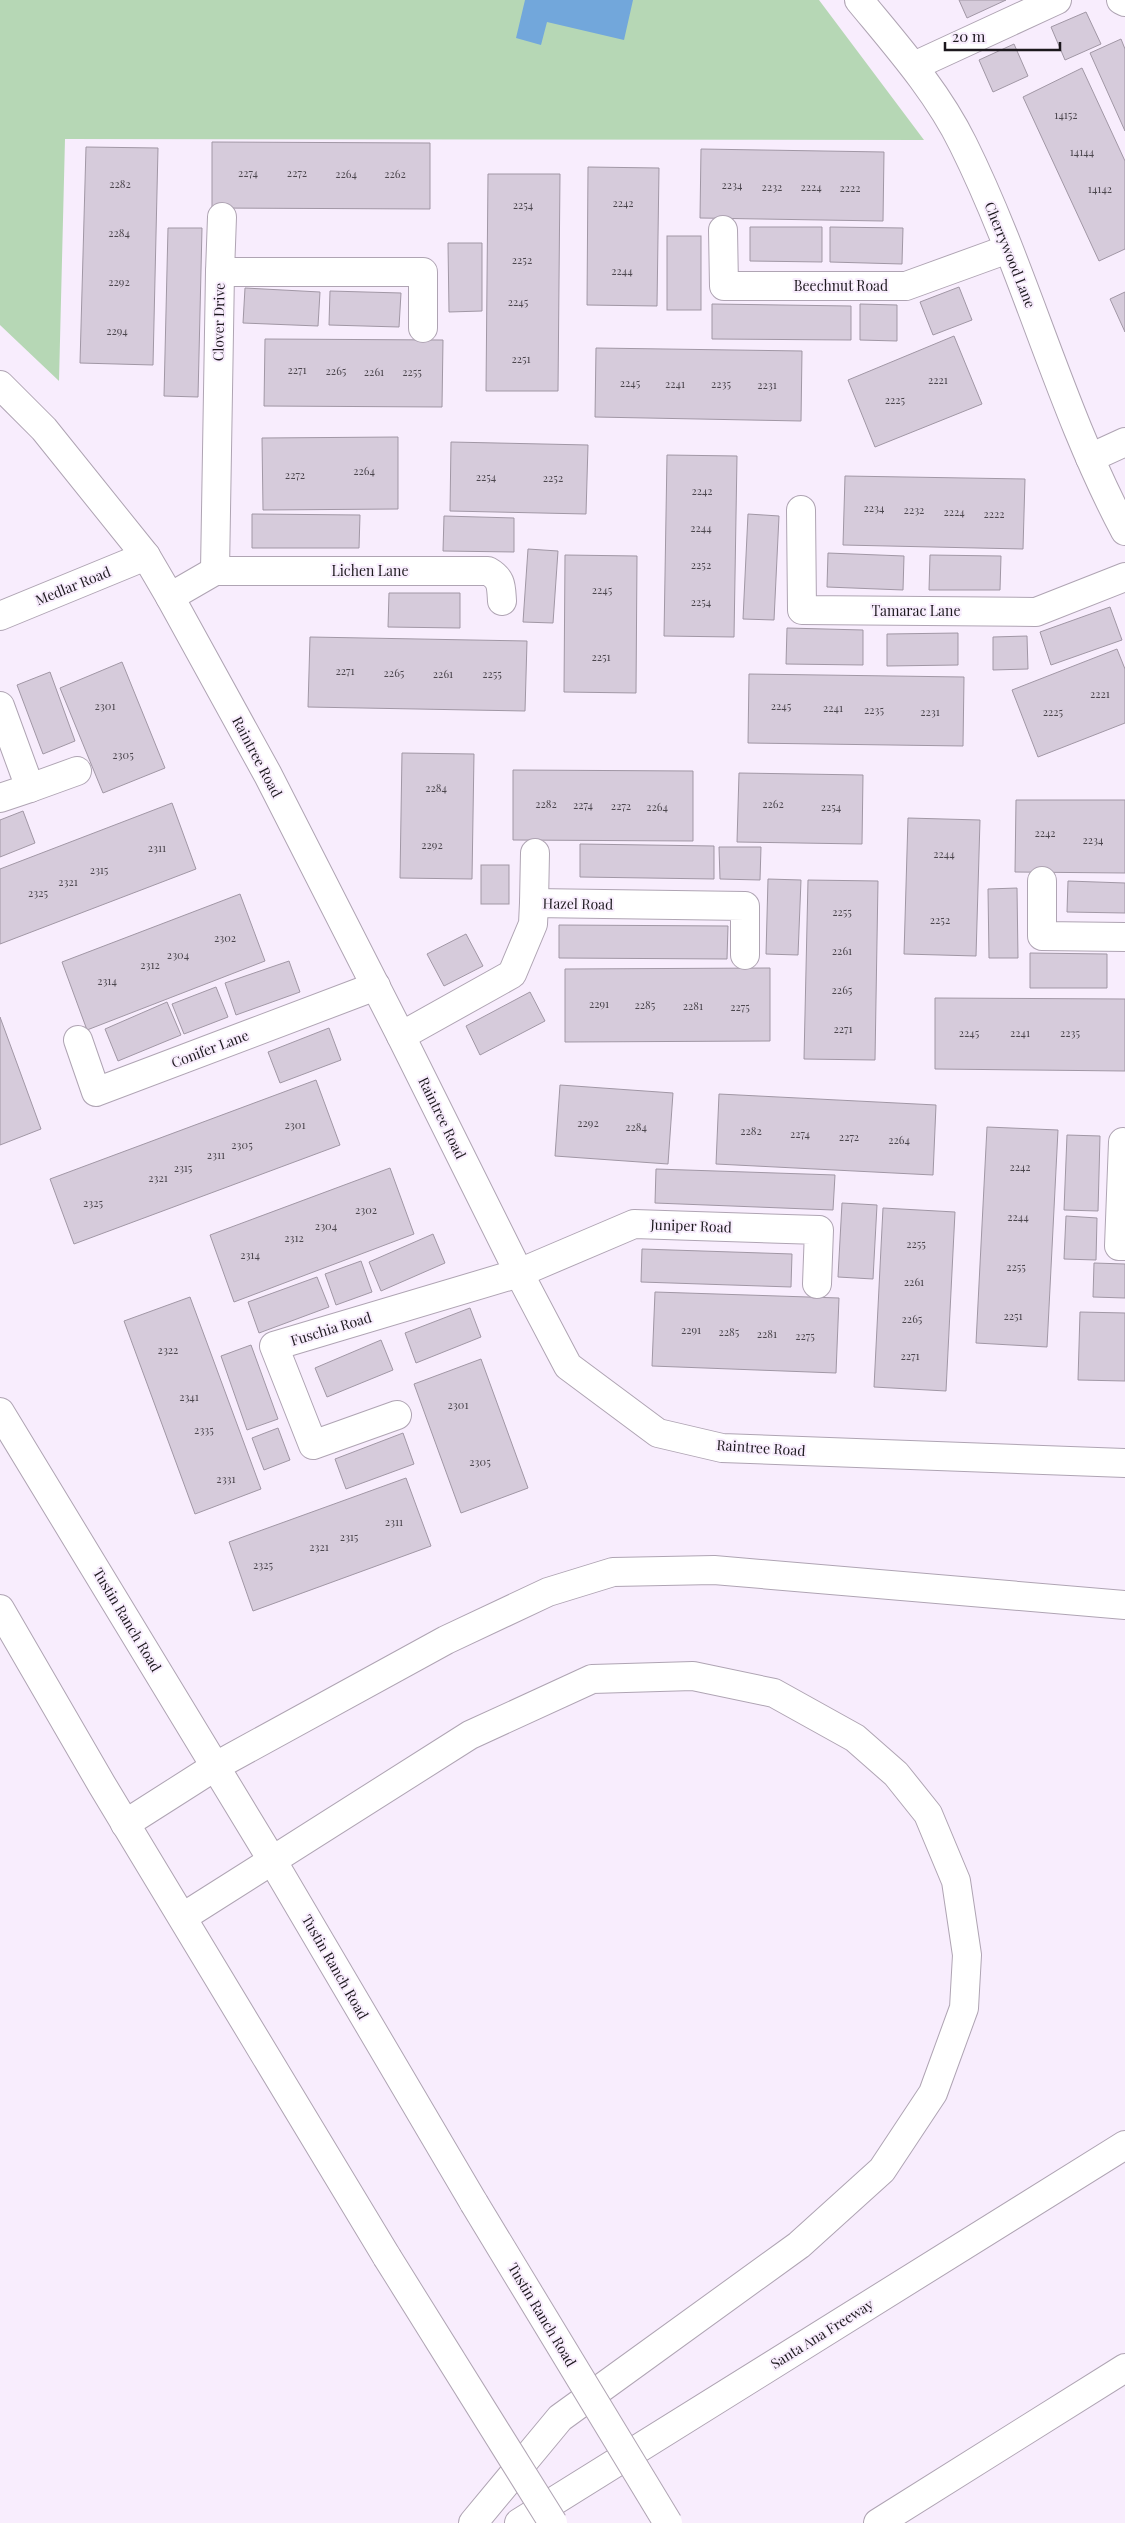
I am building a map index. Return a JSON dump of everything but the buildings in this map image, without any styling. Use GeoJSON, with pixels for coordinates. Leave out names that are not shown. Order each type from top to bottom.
{"type":"FeatureCollection","features":[{"type":"Feature","properties":{"kind":"main road","name":"Cherrywood Lane"},"geometry":{"type":"LineString","coordinates":[[859,0],[914,66],[962,142],[1008,249],[1090,458],[1125,531]]}},
{"type":"Feature","properties":{"kind":"main road"},"geometry":{"type":"LineString","coordinates":[[914,66],[1057,0]]}},
{"type":"Feature","properties":{"kind":"main road"},"geometry":{"type":"LineString","coordinates":[[1121,0],[1125,2]]}},
{"type":"Feature","properties":{"kind":"main road"},"geometry":{"type":"LineString","coordinates":[[220,272],[222,217]]}},
{"type":"Feature","properties":{"kind":"main road","name":"Beechnut Road"},"geometry":{"type":"LineString","coordinates":[[724,230],[724,286],[906,286],[1008,249]]}},
{"type":"Feature","properties":{"kind":"main road","name":"Clover Drive"},"geometry":{"type":"LineString","coordinates":[[215,571],[220,272],[423,272],[423,328]]}},
{"type":"Feature","properties":{"kind":"main road","name":"Raintree Road"},"geometry":{"type":"LineString","coordinates":[[0,386],[44,429],[146,556],[170,597],[268,776],[376,986],[519,1273],[568,1366],[658,1433],[722,1448],[1125,1463]]}},
{"type":"Feature","properties":{"kind":"main road"},"geometry":{"type":"LineString","coordinates":[[1090,458],[1125,442]]}},
{"type":"Feature","properties":{"kind":"main road","name":"Tamarac Lane"},"geometry":{"type":"LineString","coordinates":[[801,510],[802,610],[1036,612],[1125,577]]}},
{"type":"Feature","properties":{"kind":"main road","name":"Medlar Road"},"geometry":{"type":"LineString","coordinates":[[0,616],[146,556]]}},
{"type":"Feature","properties":{"kind":"main road"},"geometry":{"type":"LineString","coordinates":[[170,597],[215,571]]}},
{"type":"Feature","properties":{"kind":"main road","name":"Lichen Lane"},"geometry":{"type":"LineString","coordinates":[[215,571],[488,571],[498,577],[502,584],[502,601]]}},
{"type":"Feature","properties":{"kind":"main road"},"geometry":{"type":"LineString","coordinates":[[0,706],[30,788]]}},
{"type":"Feature","properties":{"kind":"main road"},"geometry":{"type":"LineString","coordinates":[[0,798],[77,771]]}},
{"type":"Feature","properties":{"kind":"main road"},"geometry":{"type":"LineString","coordinates":[[534,903],[535,853]]}},
{"type":"Feature","properties":{"kind":"main road"},"geometry":{"type":"LineString","coordinates":[[1042,881],[1042,936],[1125,937]]}},
{"type":"Feature","properties":{"kind":"main road","name":"Hazel Road"},"geometry":{"type":"LineString","coordinates":[[401,1036],[512,974],[533,924],[534,903],[745,906],[745,955]]}},
{"type":"Feature","properties":{"kind":"main road","name":"Conifer Lane"},"geometry":{"type":"LineString","coordinates":[[78,1040],[96,1092],[376,986]]}},
{"type":"Feature","properties":{"kind":"main road"},"geometry":{"type":"LineString","coordinates":[[1123,1142],[1119,1246],[1125,1246]]}},
{"type":"Feature","properties":{"kind":"main road","name":"Juniper Road"},"geometry":{"type":"LineString","coordinates":[[519,1273],[634,1224],[819,1230],[816,1284]]}},
{"type":"Feature","properties":{"kind":"main road","name":"Fuschia Road"},"geometry":{"type":"LineString","coordinates":[[397,1415],[313,1445],[274,1346],[519,1273]]}},
{"type":"Feature","properties":{"kind":"main road","name":"Tustin Ranch Road"},"geometry":{"type":"LineString","coordinates":[[0,1412],[216,1766],[474,2203],[668,2523]]}},
{"type":"Feature","properties":{"kind":"main road"},"geometry":{"type":"LineString","coordinates":[[126,1824],[216,1766],[446,1640],[548,1592],[613,1572],[714,1570],[1125,1605]]}},
{"type":"Feature","properties":{"kind":"main road"},"geometry":{"type":"LineString","coordinates":[[0,1610],[126,1824],[387,2257],[553,2523]]}},
{"type":"Feature","properties":{"kind":"main road"},"geometry":{"type":"LineString","coordinates":[[183,1916],[470,1735],[592,1679],[693,1676],[774,1693],[855,1738],[896,1774],[928,1814],[956,1881],[967,1955],[964,2008],[933,2093],[882,2170],[800,2245],[560,2418],[473,2523]]}},
{"type":"Feature","properties":{"kind":"main road","name":"Santa Ana Freeway"},"geometry":{"type":"LineString","coordinates":[[519,2523],[1125,2145]]}},
{"type":"Feature","properties":{"kind":"main road"},"geometry":{"type":"LineString","coordinates":[[878,2523],[1125,2368]]}},
{"type":"Feature","properties":{"kind":"green space"},"geometry":{"type":"Polygon","coordinates":[[[0,0],[819,0],[924,140],[65,139],[59,381],[0,325],[0,0]]]}},
{"type":"Feature","properties":{"kind":"water"},"geometry":{"type":"Polygon","coordinates":[[[525,0],[633,0],[624,40],[547,22],[541,45],[516,38],[525,0]]]}}]}
